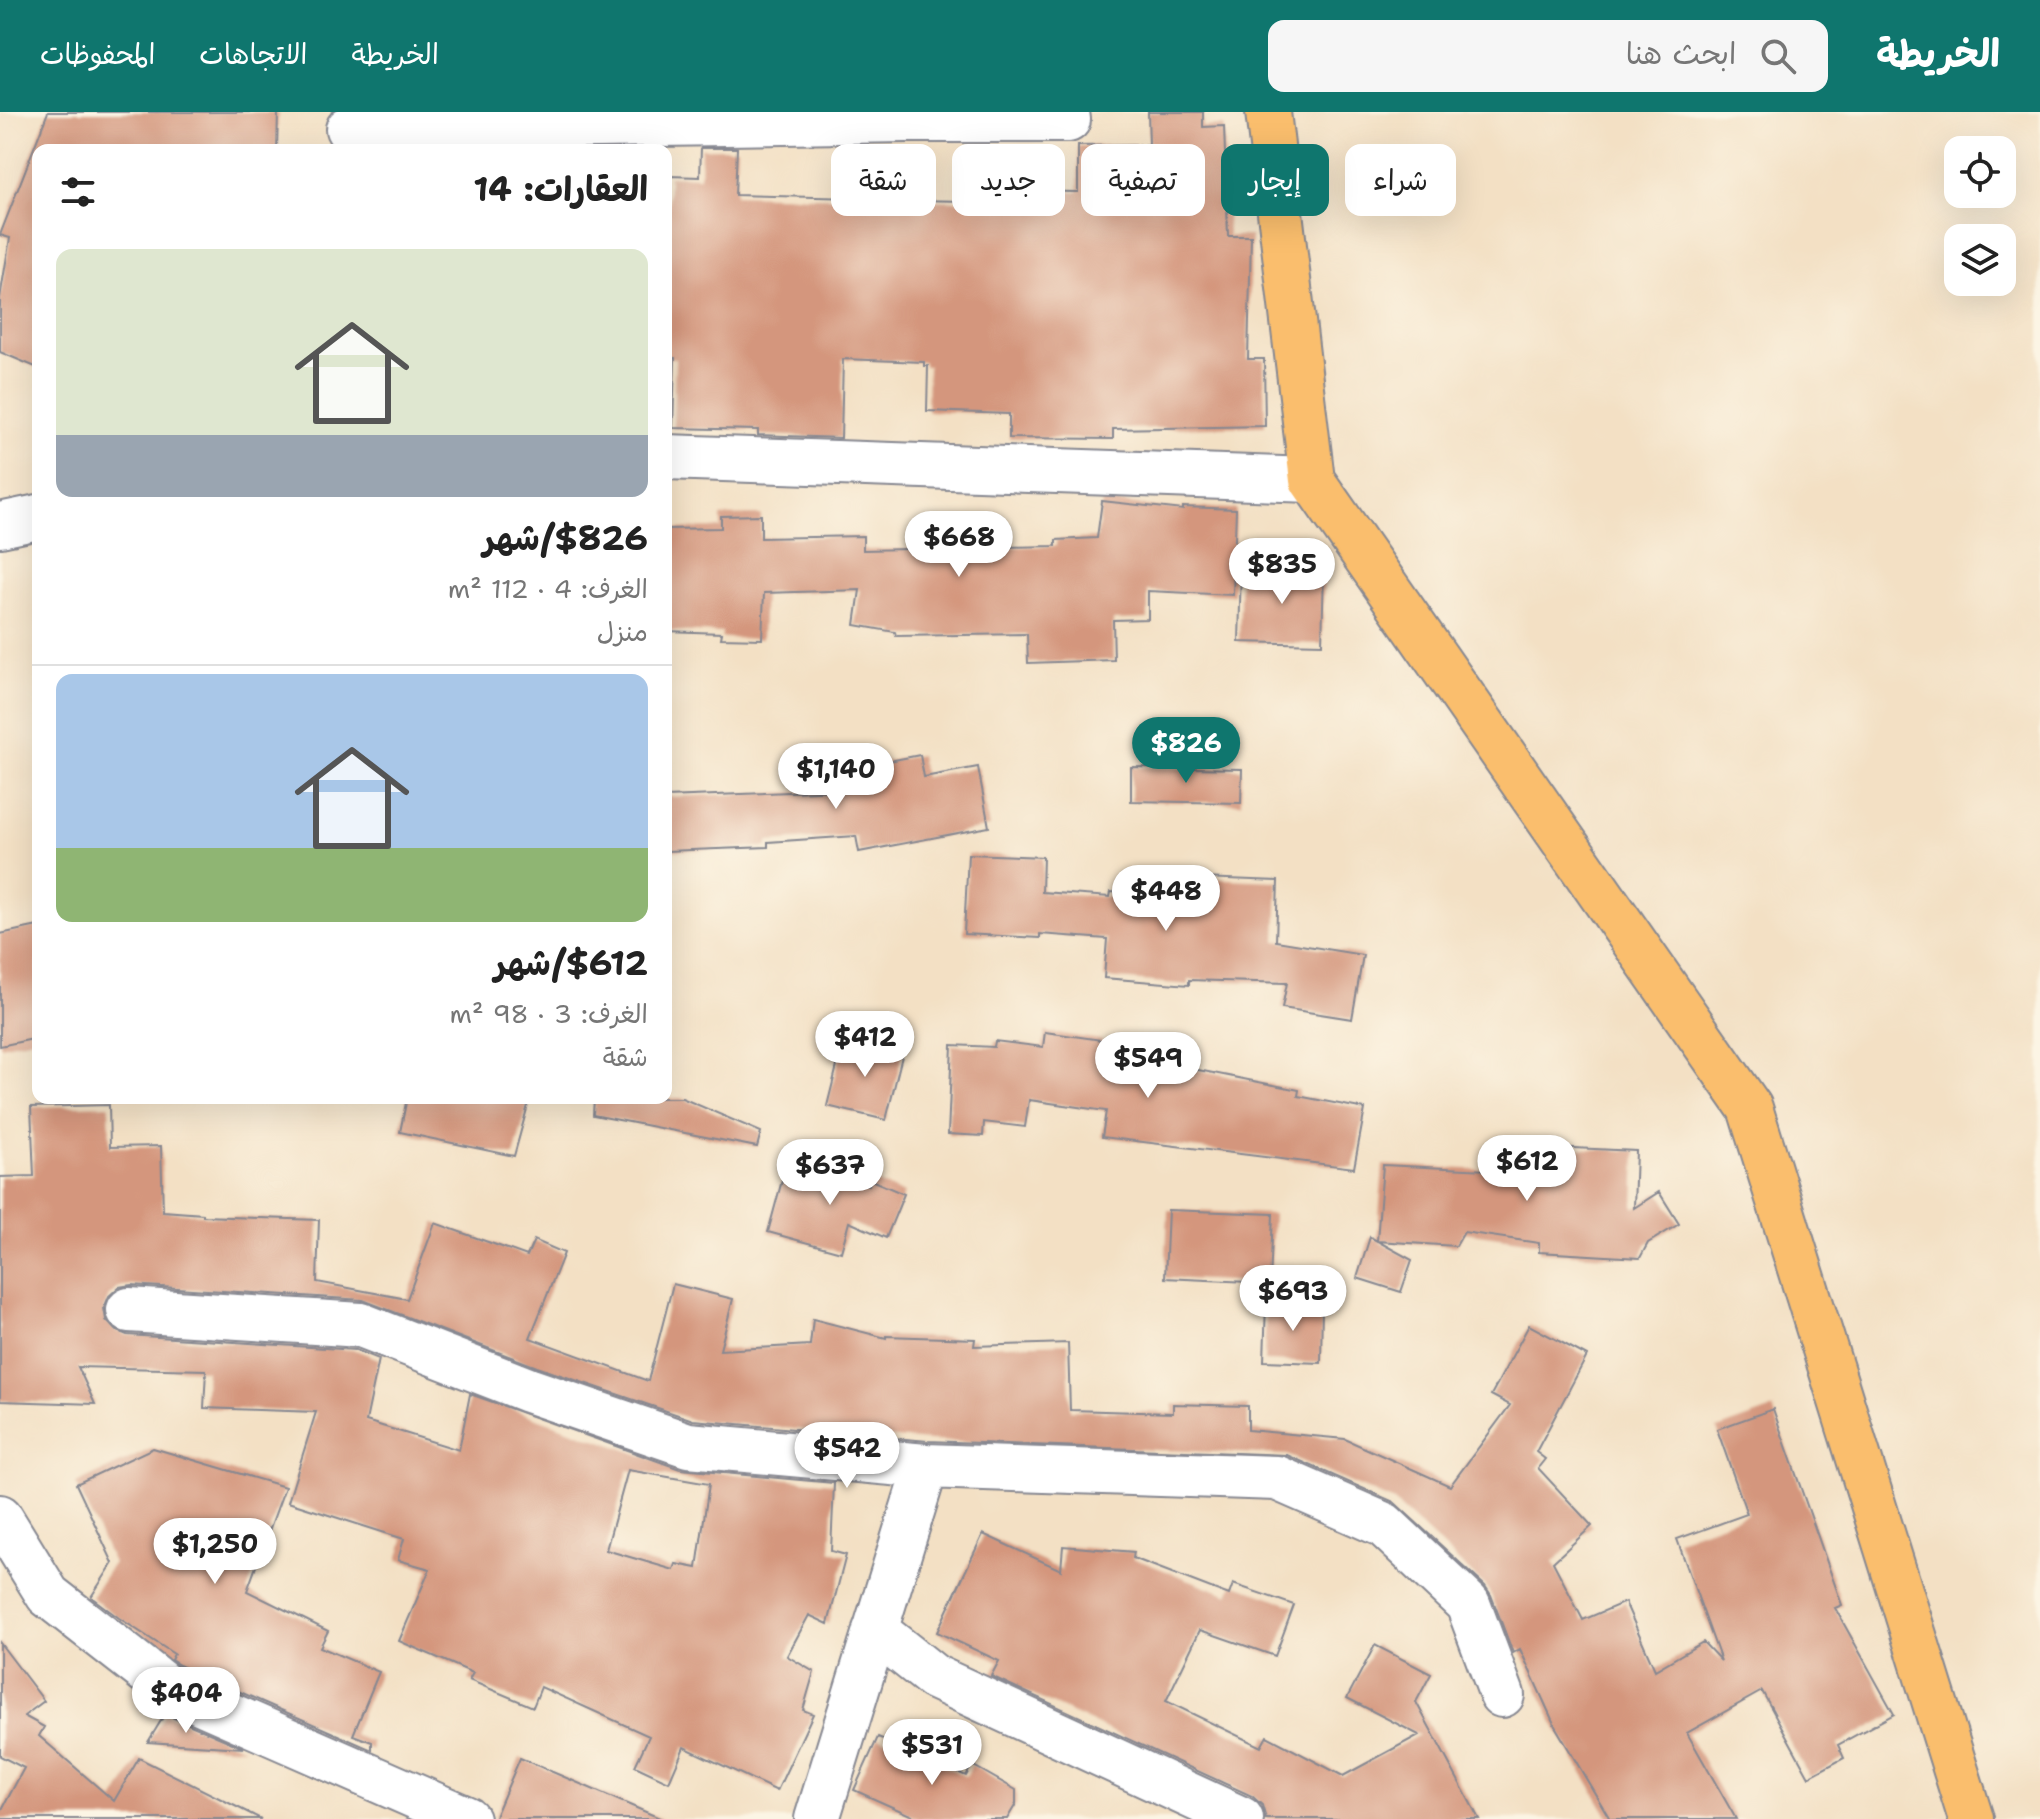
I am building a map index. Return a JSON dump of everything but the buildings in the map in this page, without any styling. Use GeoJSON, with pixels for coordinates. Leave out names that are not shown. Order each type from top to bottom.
{"type":"FeatureCollection","features":[{"type":"Feature","properties":{"kind":"main road"},"geometry":{"type":"LineString","coordinates":[[1268,112],[1312,480],[1750,1108],[1971,1819]]}},
{"type":"Feature","properties":{"kind":"street"},"geometry":{"type":"LineString","coordinates":[[348,130],[906,116],[1068,120],[1067,112]]}},
{"type":"Feature","properties":{"kind":"street"},"geometry":{"type":"LineString","coordinates":[[672,457],[1312,480]]}},
{"type":"Feature","properties":{"kind":"street"},"geometry":{"type":"LineString","coordinates":[[0,525],[32,518]]}},
{"type":"Feature","properties":{"kind":"street"},"geometry":{"type":"LineString","coordinates":[[129,1310],[361,1325],[528,1390],[688,1445],[926,1466],[1277,1478],[1384,1525],[1468,1604],[1502,1695]]}},
{"type":"Feature","properties":{"kind":"street"},"geometry":{"type":"LineString","coordinates":[[817,1819],[926,1466]]}},
{"type":"Feature","properties":{"kind":"street"},"geometry":{"type":"LineString","coordinates":[[0,1517],[48,1595],[166,1687],[467,1819]]}},
{"type":"Feature","properties":{"kind":"street"},"geometry":{"type":"LineString","coordinates":[[875,1630],[934,1677],[1241,1819]]}}]}
